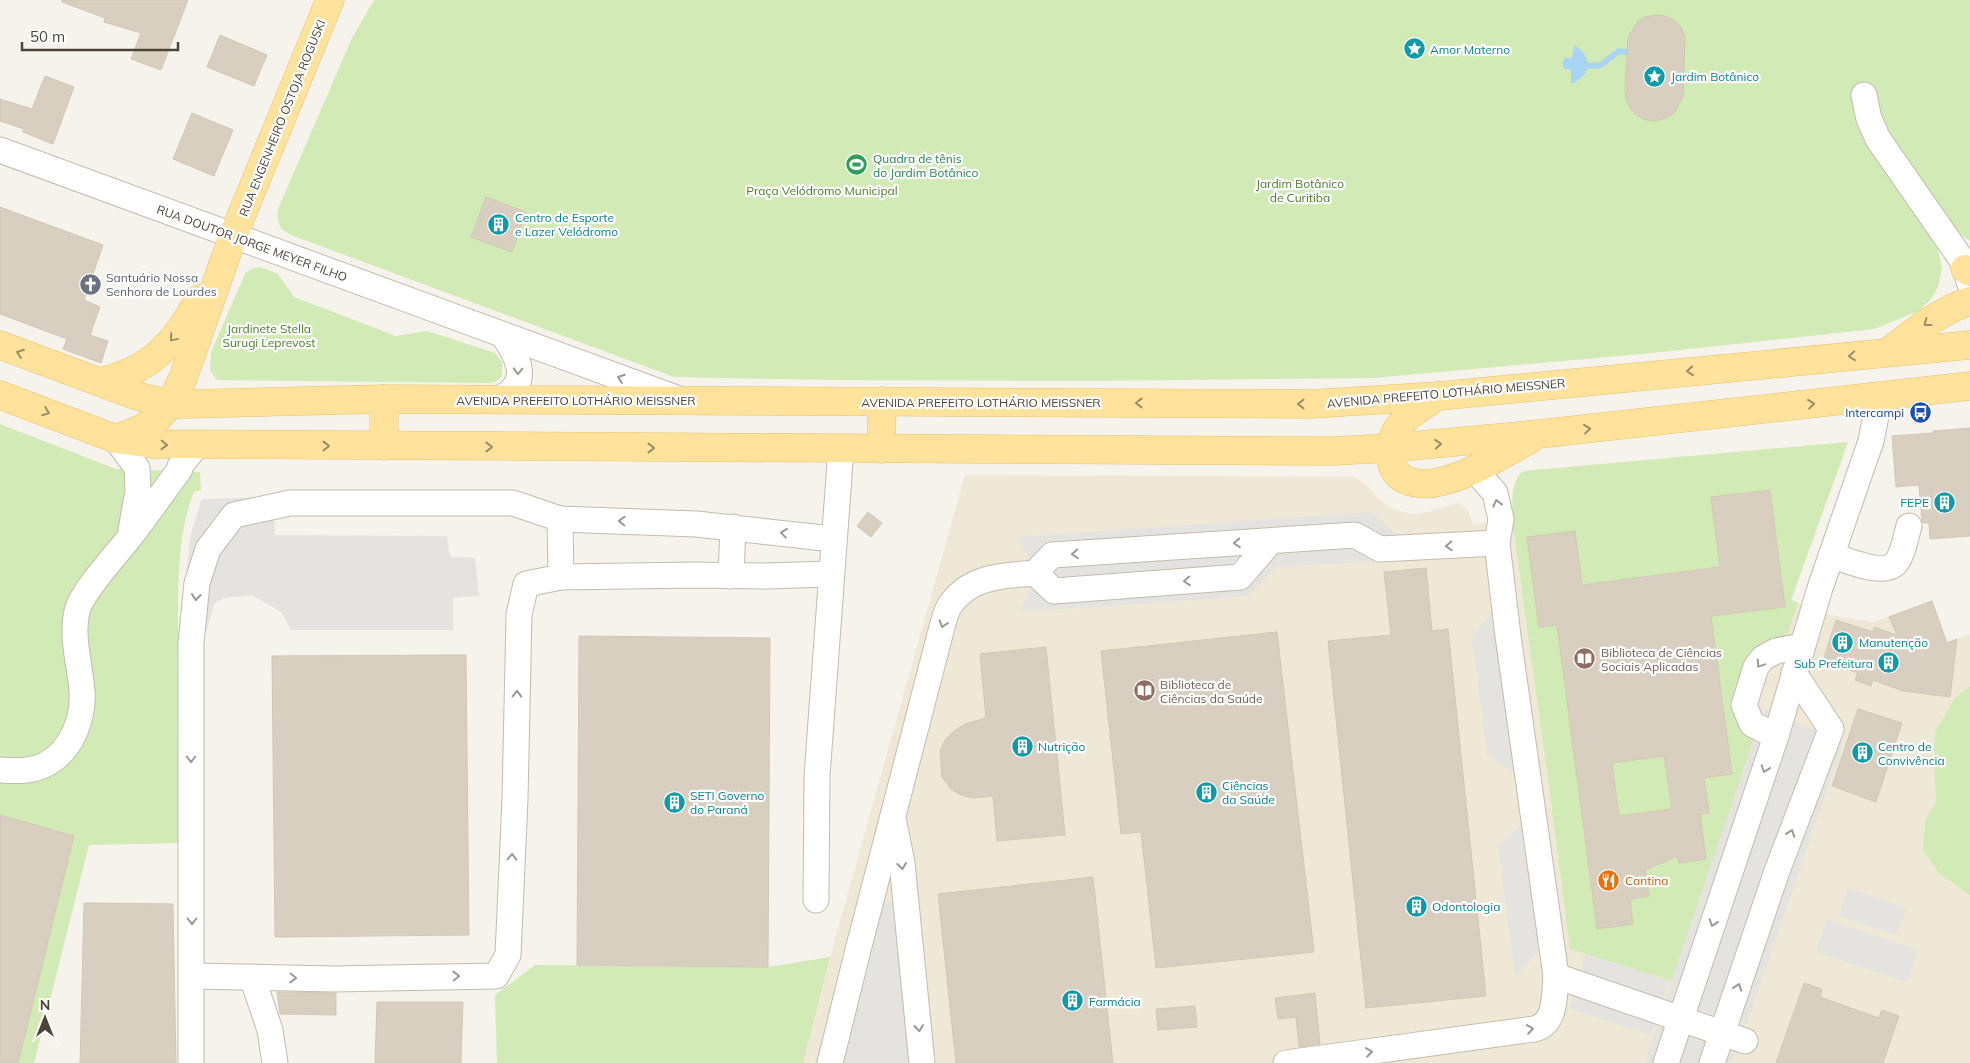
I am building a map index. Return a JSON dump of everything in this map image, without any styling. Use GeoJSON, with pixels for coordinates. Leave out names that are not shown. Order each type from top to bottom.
{"type":"FeatureCollection","features":[{"type":"Feature","properties":{"kind":"main road","name":"RUA ENGENHEIRO OSTOJA ROGUSKI"},"geometry":{"type":"LineString","coordinates":[[116,439],[141,429],[158,418],[170,404],[183,378],[233,236],[330,0]]}},
{"type":"Feature","properties":{"kind":"main road","name":"RUA ENGENHEIRO OSTOJA ROGUSKI"},"geometry":{"type":"LineString","coordinates":[[98,382],[117,378],[137,370],[164,349],[188,320],[233,236]]}},
{"type":"Feature","properties":{"kind":"main road"},"geometry":{"type":"LineString","coordinates":[[1888,352],[1951,307],[1970,301]]}},
{"type":"Feature","properties":{"kind":"main road","name":"AVENIDA PREFEITO LOTHÁRIO MEISSNER"},"geometry":{"type":"LineString","coordinates":[[0,345],[137,396],[170,404],[207,405],[384,399],[1311,404],[1439,396],[1970,345]]}},
{"type":"Feature","properties":{"kind":"main road"},"geometry":{"type":"LineString","coordinates":[[0,395],[116,439],[152,444],[1332,451],[1390,448],[1539,434],[1965,385]]}},
{"type":"Feature","properties":{"kind":"main road"},"geometry":{"type":"LineString","coordinates":[[1439,396],[1407,418],[1395,432],[1390,448],[1392,464],[1401,478],[1421,484],[1439,482],[1465,472],[1539,434]]}},
{"type":"Feature","properties":{"kind":"main road"},"geometry":{"type":"LineString","coordinates":[[384,399],[384,446]]}},
{"type":"Feature","properties":{"kind":"main road"},"geometry":{"type":"LineString","coordinates":[[881,449],[882,402]]}},
{"type":"Feature","properties":{"kind":"street"},"geometry":{"type":"LineString","coordinates":[[1864,95],[1869,119],[1878,139],[1962,260],[1968,275]]}},
{"type":"Feature","properties":{"kind":"street","name":"RUA DOUTOR JORGE MEYER FILHO"},"geometry":{"type":"LineString","coordinates":[[0,150],[683,401]]}},
{"type":"Feature","properties":{"kind":"street"},"geometry":{"type":"LineString","coordinates":[[496,400],[507,396],[516,386],[520,370],[516,355],[504,336]]}},
{"type":"Feature","properties":{"kind":"street"},"geometry":{"type":"LineString","coordinates":[[1666,1063],[1776,736],[1831,555],[1871,440],[1880,396]]}},
{"type":"Feature","properties":{"kind":"street"},"geometry":{"type":"LineString","coordinates":[[116,439],[137,468],[138,491],[129,538]]}},
{"type":"Feature","properties":{"kind":"street"},"geometry":{"type":"LineString","coordinates":[[0,770],[25,771],[48,764],[61,753],[73,736],[81,716],[82,692],[76,641],[77,611],[84,596],[197,445]]}},
{"type":"Feature","properties":{"kind":"street"},"geometry":{"type":"LineString","coordinates":[[816,900],[817,776],[830,574],[841,448]]}},
{"type":"Feature","properties":{"kind":"street"},"geometry":{"type":"LineString","coordinates":[[1286,1063],[1540,1027],[1550,1017],[1556,976],[1530,799],[1497,543],[1485,522],[1480,500],[1465,472]]}},
{"type":"Feature","properties":{"kind":"street"},"geometry":{"type":"LineString","coordinates":[[191,1063],[191,642],[197,583],[208,550],[234,514],[290,504],[513,504],[560,519],[696,524],[833,539]]}},
{"type":"Feature","properties":{"kind":"street"},"geometry":{"type":"LineString","coordinates":[[560,519],[562,577]]}},
{"type":"Feature","properties":{"kind":"street"},"geometry":{"type":"LineString","coordinates":[[1831,555],[1871,568],[1885,569],[1898,560],[1909,526]]}},
{"type":"Feature","properties":{"kind":"street"},"geometry":{"type":"LineString","coordinates":[[731,576],[733,527]]}},
{"type":"Feature","properties":{"kind":"street"},"geometry":{"type":"LineString","coordinates":[[830,1063],[942,627],[950,606],[968,587],[991,577],[1035,573],[1052,555],[1354,535],[1380,549],[1497,543]]}},
{"type":"Feature","properties":{"kind":"street"},"geometry":{"type":"LineString","coordinates":[[1035,573],[1054,591],[1240,578],[1271,541]]}},
{"type":"Feature","properties":{"kind":"street"},"geometry":{"type":"LineString","coordinates":[[192,976],[333,979],[496,976],[508,955],[515,799],[519,615],[526,584],[562,577],[830,574]]}},
{"type":"Feature","properties":{"kind":"street"},"geometry":{"type":"LineString","coordinates":[[1776,736],[1752,724],[1744,706],[1756,667],[1763,658],[1776,651],[1802,646]]}},
{"type":"Feature","properties":{"kind":"street"},"geometry":{"type":"LineString","coordinates":[[1712,1063],[1734,1037],[1777,871],[1830,729],[1794,673]]}},
{"type":"Feature","properties":{"kind":"street"},"geometry":{"type":"LineString","coordinates":[[893,818],[902,863],[922,1063]]}},
{"type":"Feature","properties":{"kind":"street"},"geometry":{"type":"LineString","coordinates":[[1556,976],[1734,1037]]}},
{"type":"Feature","properties":{"kind":"street"},"geometry":{"type":"LineString","coordinates":[[252,977],[270,1030],[275,1063]]}},
{"type":"Feature","properties":{"kind":"shaded area"},"geometry":{"type":"Polygon","coordinates":[[[1848,442],[1791,600],[1830,615],[1874,622],[1932,601],[1947,643],[1970,634],[1970,1063],[803,1063],[830,957],[965,475],[1354,477],[1369,487],[1377,498],[1391,508],[1407,513],[1420,514],[1459,503],[1469,512],[1473,524],[1512,518],[1514,486],[1520,473],[1524,471],[1848,442]]]}},
{"type":"Feature","properties":{"kind":"shaded area"},"geometry":{"type":"Polygon","coordinates":[[[273,497],[275,535],[447,536],[450,557],[475,558],[479,596],[453,598],[453,630],[291,630],[281,612],[252,595],[224,598],[214,604],[207,630],[187,631],[185,592],[187,565],[191,533],[202,499],[273,497]]]}},
{"type":"Feature","properties":{"kind":"shaded area"},"geometry":{"type":"Polygon","coordinates":[[[1371,512],[1398,536],[1399,560],[1276,567],[1249,596],[1019,611],[1034,586],[1032,562],[1015,537],[1371,512]]]}},
{"type":"Feature","properties":{"kind":"shaded area"},"geometry":{"type":"Polygon","coordinates":[[[1517,603],[1539,772],[1517,775],[1487,754],[1472,638],[1496,606],[1517,603]]]}},
{"type":"Feature","properties":{"kind":"shaded area"},"geometry":{"type":"Polygon","coordinates":[[[1766,709],[1843,743],[1747,1024],[1665,1000],[1755,735],[1766,709]]]}},
{"type":"Feature","properties":{"kind":"shaded area"},"geometry":{"type":"Polygon","coordinates":[[[1524,822],[1559,928],[1515,977],[1498,846],[1524,822]]]}},
{"type":"Feature","properties":{"kind":"shaded area"},"geometry":{"type":"Polygon","coordinates":[[[1848,888],[1906,908],[1896,935],[1839,916],[1848,888]]]}},
{"type":"Feature","properties":{"kind":"shaded area"},"geometry":{"type":"Polygon","coordinates":[[[912,901],[928,1063],[815,1063],[858,904],[912,901]]]}},
{"type":"Feature","properties":{"kind":"shaded area"},"geometry":{"type":"Polygon","coordinates":[[[1827,919],[1918,950],[1907,982],[1816,952],[1827,919]]]}},
{"type":"Feature","properties":{"kind":"shaded area"},"geometry":{"type":"Polygon","coordinates":[[[1586,954],[1669,981],[1651,1035],[1569,1008],[1586,954]]]}},
{"type":"Feature","properties":{"kind":"shaded area"},"geometry":{"type":"Polygon","coordinates":[[[1657,1026],[1735,1053],[1732,1063],[1645,1063],[1657,1026]]]}},
{"type":"Feature","properties":{"kind":"green space"},"geometry":{"type":"Polygon","coordinates":[[[374,0],[1970,0],[1970,241],[1956,231],[1937,245],[1942,268],[1938,287],[1931,299],[1919,311],[1874,329],[1652,353],[1373,378],[1088,381],[674,377],[291,235],[283,230],[278,222],[278,209],[352,38],[374,0]]]}},
{"type":"Feature","properties":{"kind":"green space","name":"Jardinete Stella Surugi Leprevost"},"geometry":{"type":"Polygon","coordinates":[[[260,267],[278,274],[294,297],[396,336],[427,331],[495,353],[502,362],[502,376],[497,381],[490,383],[217,380],[210,370],[211,352],[245,274],[251,269],[260,267]]]}},
{"type":"Feature","properties":{"kind":"green space"},"geometry":{"type":"Polygon","coordinates":[[[0,424],[116,469],[200,472],[201,490],[194,492],[188,509],[179,566],[178,717],[180,843],[89,845],[34,1063],[0,1063],[0,424]]]}},
{"type":"Feature","properties":{"kind":"green space"},"geometry":{"type":"Polygon","coordinates":[[[1848,442],[1791,600],[1798,603],[1787,635],[1775,639],[1751,660],[1755,735],[1672,981],[1570,949],[1512,518],[1513,492],[1516,480],[1524,471],[1848,442]]]}},
{"type":"Feature","properties":{"kind":"green space"},"geometry":{"type":"Polygon","coordinates":[[[1970,686],[1970,895],[1939,873],[1923,850],[1925,821],[1936,802],[1935,732],[1954,699],[1970,686]]]}},
{"type":"Feature","properties":{"kind":"green space"},"geometry":{"type":"Polygon","coordinates":[[[830,957],[803,1063],[497,1063],[495,995],[535,965],[768,967],[830,957]]]}},
{"type":"Feature","properties":{"kind":"water"},"geometry":{"type":"Polygon","coordinates":[[[1574,45],[1585,55],[1588,66],[1583,76],[1571,84],[1571,70],[1564,69],[1562,63],[1565,58],[1572,58],[1574,45]]]}},
{"type":"Feature","properties":{"kind":"building"},"geometry":{"type":"Polygon","coordinates":[[[62,0],[188,0],[161,70],[131,59],[141,33],[104,22],[105,18],[62,2],[62,0]]]}},
{"type":"Feature","properties":{"kind":"building"},"geometry":{"type":"Polygon","coordinates":[[[1665,16],[1674,20],[1681,27],[1685,37],[1683,97],[1674,113],[1656,121],[1646,120],[1636,115],[1626,99],[1625,89],[1628,38],[1637,22],[1645,17],[1665,16]]]}},
{"type":"Feature","properties":{"kind":"building"},"geometry":{"type":"Polygon","coordinates":[[[220,35],[267,55],[254,86],[207,67],[220,35]]]}},
{"type":"Feature","properties":{"kind":"building"},"geometry":{"type":"Polygon","coordinates":[[[45,76],[74,87],[53,144],[23,132],[24,129],[0,121],[0,99],[32,109],[45,76]]]}},
{"type":"Feature","properties":{"kind":"building"},"geometry":{"type":"Polygon","coordinates":[[[192,113],[233,130],[214,176],[173,159],[192,113]]]}},
{"type":"Feature","properties":{"kind":"building","name":"Centro de Esporte e Lazer Velódromo"},"geometry":{"type":"Polygon","coordinates":[[[486,197],[526,212],[512,252],[471,237],[486,197]]]}},
{"type":"Feature","properties":{"kind":"building","name":"Santuário Nossa Senhora de Lourdes"},"geometry":{"type":"Polygon","coordinates":[[[0,207],[103,245],[84,300],[100,307],[90,335],[108,341],[101,363],[63,349],[67,339],[0,314],[0,207]]]}},
{"type":"Feature","properties":{"kind":"building"},"geometry":{"type":"Polygon","coordinates":[[[1970,428],[1970,536],[1930,539],[1929,523],[1923,523],[1922,521],[1919,485],[1896,487],[1892,436],[1970,428]]]}},
{"type":"Feature","properties":{"kind":"building"},"geometry":{"type":"Polygon","coordinates":[[[1770,490],[1785,607],[1711,616],[1732,774],[1704,778],[1709,813],[1700,814],[1706,859],[1679,863],[1678,856],[1645,870],[1649,896],[1630,899],[1633,924],[1597,929],[1557,625],[1539,627],[1527,537],[1575,531],[1582,585],[1720,567],[1711,497],[1770,490]],[[1664,756],[1612,763],[1619,816],[1672,809],[1664,756]]]}},
{"type":"Feature","properties":{"kind":"building"},"geometry":{"type":"Polygon","coordinates":[[[868,512],[882,523],[871,537],[857,526],[868,512]]]}},
{"type":"Feature","properties":{"kind":"building","name":"Odontologia"},"geometry":{"type":"Polygon","coordinates":[[[1426,568],[1432,631],[1448,629],[1486,996],[1366,1008],[1328,641],[1391,635],[1384,572],[1426,568]]]}},
{"type":"Feature","properties":{"kind":"building"},"geometry":{"type":"Polygon","coordinates":[[[1932,601],[1947,643],[1957,639],[1950,697],[1903,691],[1873,680],[1871,686],[1855,680],[1858,673],[1823,661],[1836,620],[1873,632],[1874,627],[1897,635],[1889,617],[1932,601]]]}},
{"type":"Feature","properties":{"kind":"building","name":"Ciências da Saúde"},"geometry":{"type":"Polygon","coordinates":[[[1277,632],[1314,952],[1156,968],[1141,832],[1121,834],[1101,651],[1277,632]]]}},
{"type":"Feature","properties":{"kind":"building","name":"SETI Governo do Paraná"},"geometry":{"type":"Polygon","coordinates":[[[579,636],[770,638],[768,967],[577,965],[579,636]]]}},
{"type":"Feature","properties":{"kind":"building","name":"Nutrição"},"geometry":{"type":"Polygon","coordinates":[[[1046,647],[1065,835],[997,841],[993,796],[972,798],[961,795],[951,789],[942,777],[940,751],[945,740],[954,731],[965,724],[986,718],[980,654],[1046,647]]]}},
{"type":"Feature","properties":{"kind":"building"},"geometry":{"type":"Polygon","coordinates":[[[466,655],[469,935],[275,937],[272,656],[466,655]]]}},
{"type":"Feature","properties":{"kind":"building","name":"Centro de Convivência"},"geometry":{"type":"Polygon","coordinates":[[[1858,709],[1902,723],[1876,802],[1832,786],[1858,709]]]}},
{"type":"Feature","properties":{"kind":"building"},"geometry":{"type":"Polygon","coordinates":[[[0,815],[74,836],[18,1063],[0,1063],[0,815]]]}},
{"type":"Feature","properties":{"kind":"building","name":"Farmácia"},"geometry":{"type":"Polygon","coordinates":[[[1093,877],[1113,1063],[956,1063],[938,894],[1093,877]]]}},
{"type":"Feature","properties":{"kind":"building"},"geometry":{"type":"Polygon","coordinates":[[[84,903],[173,904],[176,1063],[80,1063],[84,903]]]}},
{"type":"Feature","properties":{"kind":"building"},"geometry":{"type":"Polygon","coordinates":[[[1804,983],[1822,989],[1820,997],[1879,1018],[1882,1010],[1899,1016],[1883,1063],[1776,1063],[1804,983]]]}},
{"type":"Feature","properties":{"kind":"building"},"geometry":{"type":"Polygon","coordinates":[[[277,992],[336,993],[336,1015],[280,1014],[277,992]]]}},
{"type":"Feature","properties":{"kind":"building"},"geometry":{"type":"Polygon","coordinates":[[[1315,993],[1320,1044],[1299,1047],[1296,1017],[1278,1019],[1275,998],[1315,993]]]}},
{"type":"Feature","properties":{"kind":"building"},"geometry":{"type":"Polygon","coordinates":[[[377,1002],[463,1002],[461,1063],[375,1063],[377,1002]]]}},
{"type":"Feature","properties":{"kind":"building"},"geometry":{"type":"Polygon","coordinates":[[[1195,1006],[1197,1027],[1158,1030],[1156,1009],[1195,1006]]]}},
{"type":"Feature","properties":{"kind":"waterway"},"geometry":{"type":"LineString","coordinates":[[1587,66],[1601,65],[1619,51],[1633,53]]}},
{"type":"Feature","properties":{"kind":"place","name":"Amor Materno"},"geometry":{"type":"Point","coordinates":[1414,49]}},
{"type":"Feature","properties":{"kind":"place","name":"Jardim Botânico"},"geometry":{"type":"Point","coordinates":[1655,76]}},
{"type":"Feature","properties":{"kind":"place","name":"Quadra de tênis do Jardim Botânico"},"geometry":{"type":"Point","coordinates":[857,165]}},
{"type":"Feature","properties":{"kind":"place","name":"Centro de Esporte e Lazer Velódromo"},"geometry":{"type":"Point","coordinates":[499,224]}},
{"type":"Feature","properties":{"kind":"place","name":"Santuário Nossa Senhora de Lourdes"},"geometry":{"type":"Point","coordinates":[90,284]}},
{"type":"Feature","properties":{"kind":"place","name":"Intercampi"},"geometry":{"type":"Point","coordinates":[1920,412]}},
{"type":"Feature","properties":{"kind":"place","name":"FEPE"},"geometry":{"type":"Point","coordinates":[1945,502]}},
{"type":"Feature","properties":{"kind":"place","name":"Manutenção"},"geometry":{"type":"Point","coordinates":[1843,642]}},
{"type":"Feature","properties":{"kind":"place","name":"Biblioteca de Ciências Sociais Aplicadas"},"geometry":{"type":"Point","coordinates":[1585,659]}},
{"type":"Feature","properties":{"kind":"place","name":"Sub Prefeitura"},"geometry":{"type":"Point","coordinates":[1889,663]}},
{"type":"Feature","properties":{"kind":"place","name":"Biblioteca de Ciências da Saúde"},"geometry":{"type":"Point","coordinates":[1144,691]}},
{"type":"Feature","properties":{"kind":"place","name":"Nutrição"},"geometry":{"type":"Point","coordinates":[1022,746]}},
{"type":"Feature","properties":{"kind":"place","name":"Centro de Convivência"},"geometry":{"type":"Point","coordinates":[1862,753]}},
{"type":"Feature","properties":{"kind":"place","name":"Ciências da Saúde"},"geometry":{"type":"Point","coordinates":[1206,792]}},
{"type":"Feature","properties":{"kind":"place","name":"SETI Governo do Paraná"},"geometry":{"type":"Point","coordinates":[674,802]}},
{"type":"Feature","properties":{"kind":"place","name":"Cantina"},"geometry":{"type":"Point","coordinates":[1609,880]}},
{"type":"Feature","properties":{"kind":"place","name":"Odontologia"},"geometry":{"type":"Point","coordinates":[1416,906]}},
{"type":"Feature","properties":{"kind":"place","name":"Farmácia"},"geometry":{"type":"Point","coordinates":[1073,1001]}},
{"type":"Feature","properties":{"kind":"park label","name":"Praça Velódromo Municipal"},"geometry":{"type":"Point","coordinates":[822,190]}},
{"type":"Feature","properties":{"kind":"park label","name":"Jardim Botânico de Curitiba"},"geometry":{"type":"Point","coordinates":[1300,190]}}]}
